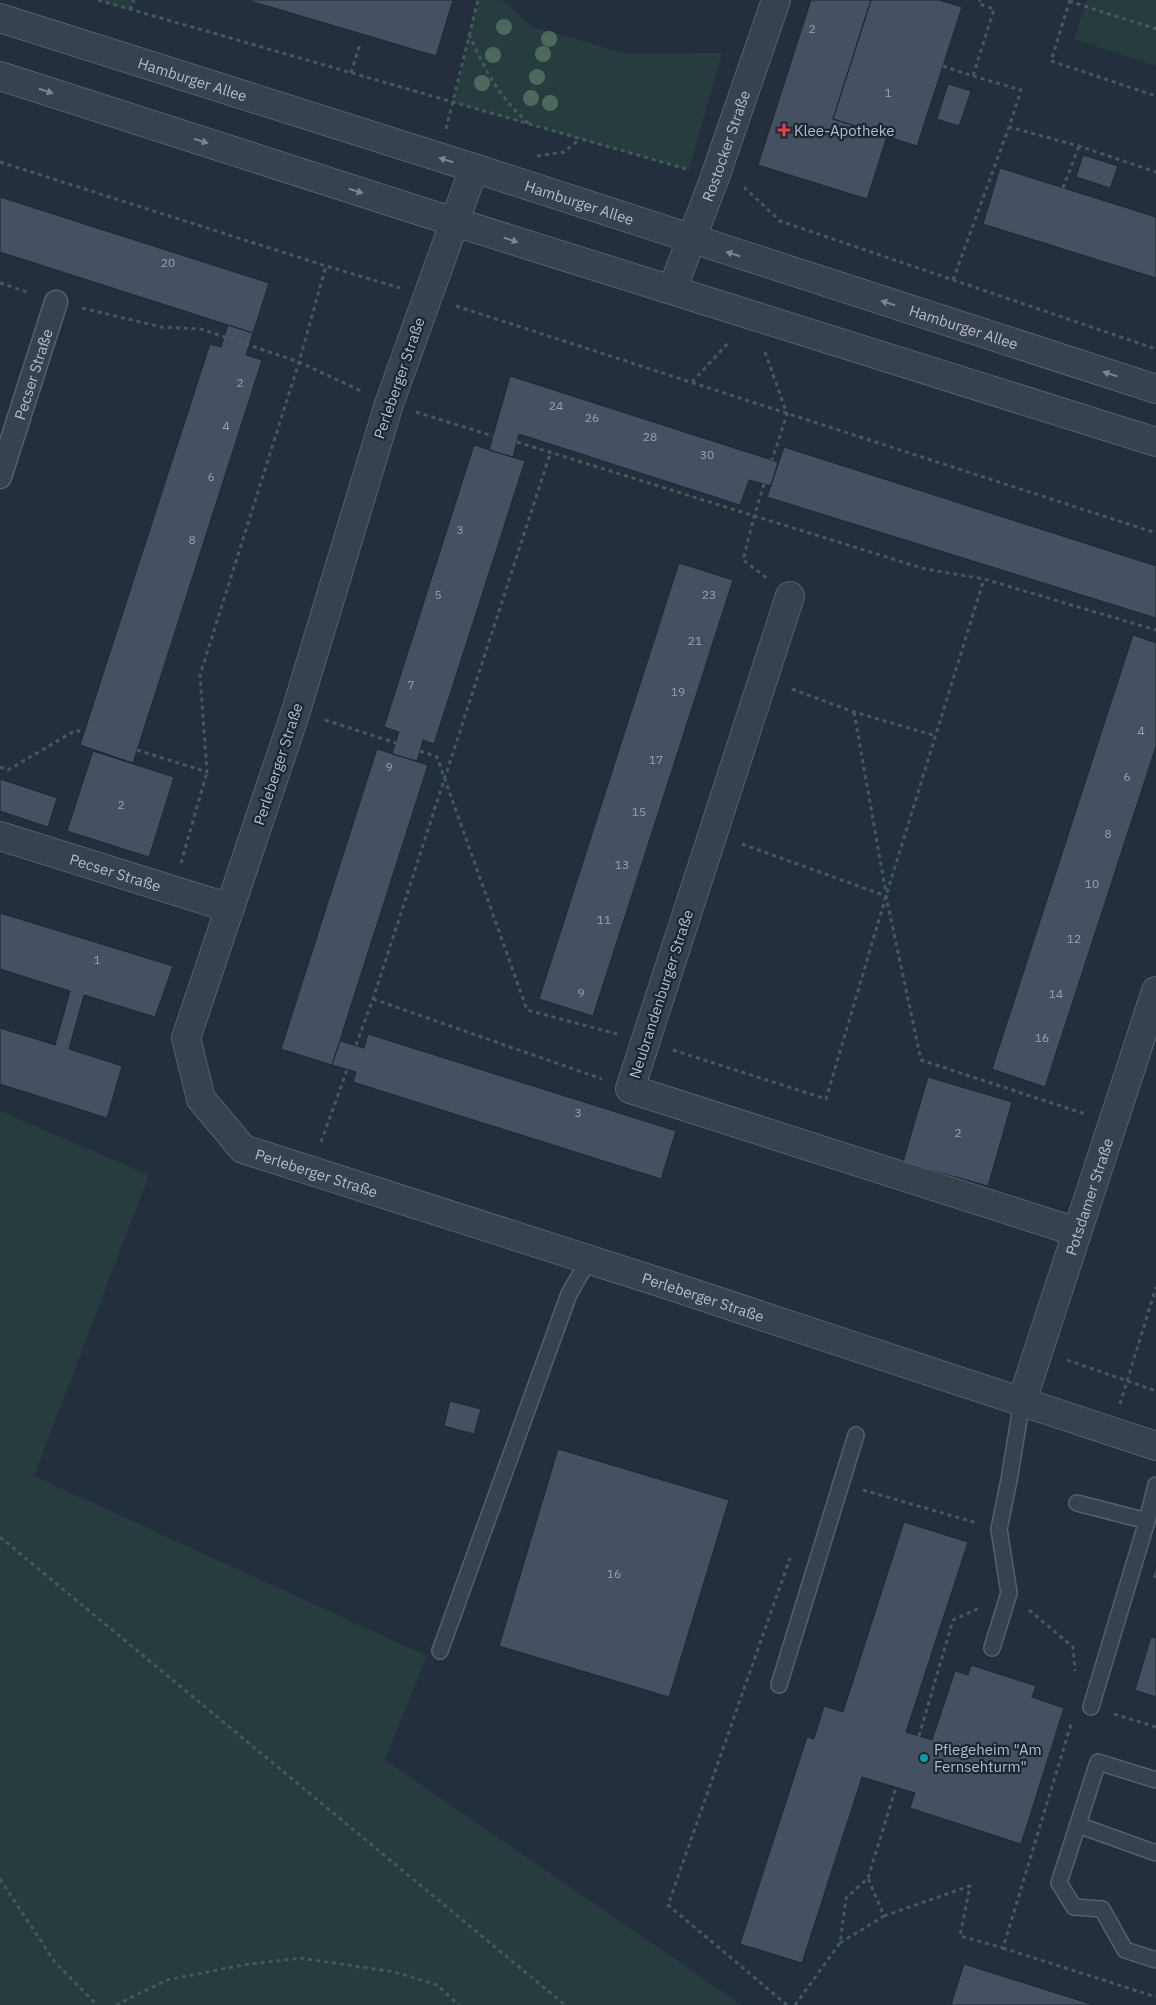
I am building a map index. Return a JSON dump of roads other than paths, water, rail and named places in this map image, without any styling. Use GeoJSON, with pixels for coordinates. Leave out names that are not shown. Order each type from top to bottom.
{"type":"FeatureCollection","features":[{"type":"Feature","properties":{"kind":"street","name":"Rostocker Straße"},"geometry":{"type":"LineString","coordinates":[[672,290],[715,177],[776,0]]}},
{"type":"Feature","properties":{"kind":"street","name":"Hamburger Allee"},"geometry":{"type":"LineString","coordinates":[[0,18],[474,168],[691,240],[1156,389]]}},
{"type":"Feature","properties":{"kind":"street"},"geometry":{"type":"LineString","coordinates":[[0,76],[454,222],[1156,442]]}},
{"type":"Feature","properties":{"kind":"street","name":"Perleberger Straße"},"geometry":{"type":"LineString","coordinates":[[474,168],[389,404],[296,711],[186,1038],[201,1099],[243,1149],[589,1259],[1156,1446]]}},
{"type":"Feature","properties":{"kind":"street","name":"Pecser Straße"},"geometry":{"type":"LineString","coordinates":[[0,477],[56,302]]}},
{"type":"Feature","properties":{"kind":"street","name":"Neubrandenburger Straße"},"geometry":{"type":"LineString","coordinates":[[790,596],[630,1089],[1077,1232]]}},
{"type":"Feature","properties":{"kind":"street","name":"Pecser Straße"},"geometry":{"type":"LineString","coordinates":[[0,836],[230,908]]}},
{"type":"Feature","properties":{"kind":"street","name":"Potsdamer Straße"},"geometry":{"type":"LineString","coordinates":[[1022,1401],[1156,992]]}},
{"type":"Feature","properties":{"kind":"lane"},"geometry":{"type":"LineString","coordinates":[[440,1651],[569,1294],[589,1259]]}},
{"type":"Feature","properties":{"kind":"lane"},"geometry":{"type":"LineString","coordinates":[[992,1648],[1009,1594],[998,1529],[1009,1480],[1022,1401]]}},
{"type":"Feature","properties":{"kind":"lane"},"geometry":{"type":"LineString","coordinates":[[779,1685],[856,1435]]}},
{"type":"Feature","properties":{"kind":"lane"},"geometry":{"type":"LineString","coordinates":[[1091,1707],[1156,1485]]}},
{"type":"Feature","properties":{"kind":"lane"},"geometry":{"type":"LineString","coordinates":[[1077,1502],[1147,1521]]}},
{"type":"Feature","properties":{"kind":"lane"},"geometry":{"type":"LineString","coordinates":[[1156,1780],[1098,1762],[1059,1883],[1074,1907],[1102,1909],[1125,1950],[1156,1960]]}},
{"type":"Feature","properties":{"kind":"lane"},"geometry":{"type":"LineString","coordinates":[[1078,1825],[1156,1853]]}},
{"type":"Feature","properties":{"kind":"place","name":"Klee-Apotheke"},"geometry":{"type":"Point","coordinates":[784,130]}},
{"type":"Feature","properties":{"kind":"place","name":"Pflegeheim \"Am Fernsehturm\""},"geometry":{"type":"Point","coordinates":[924,1758]}}]}
